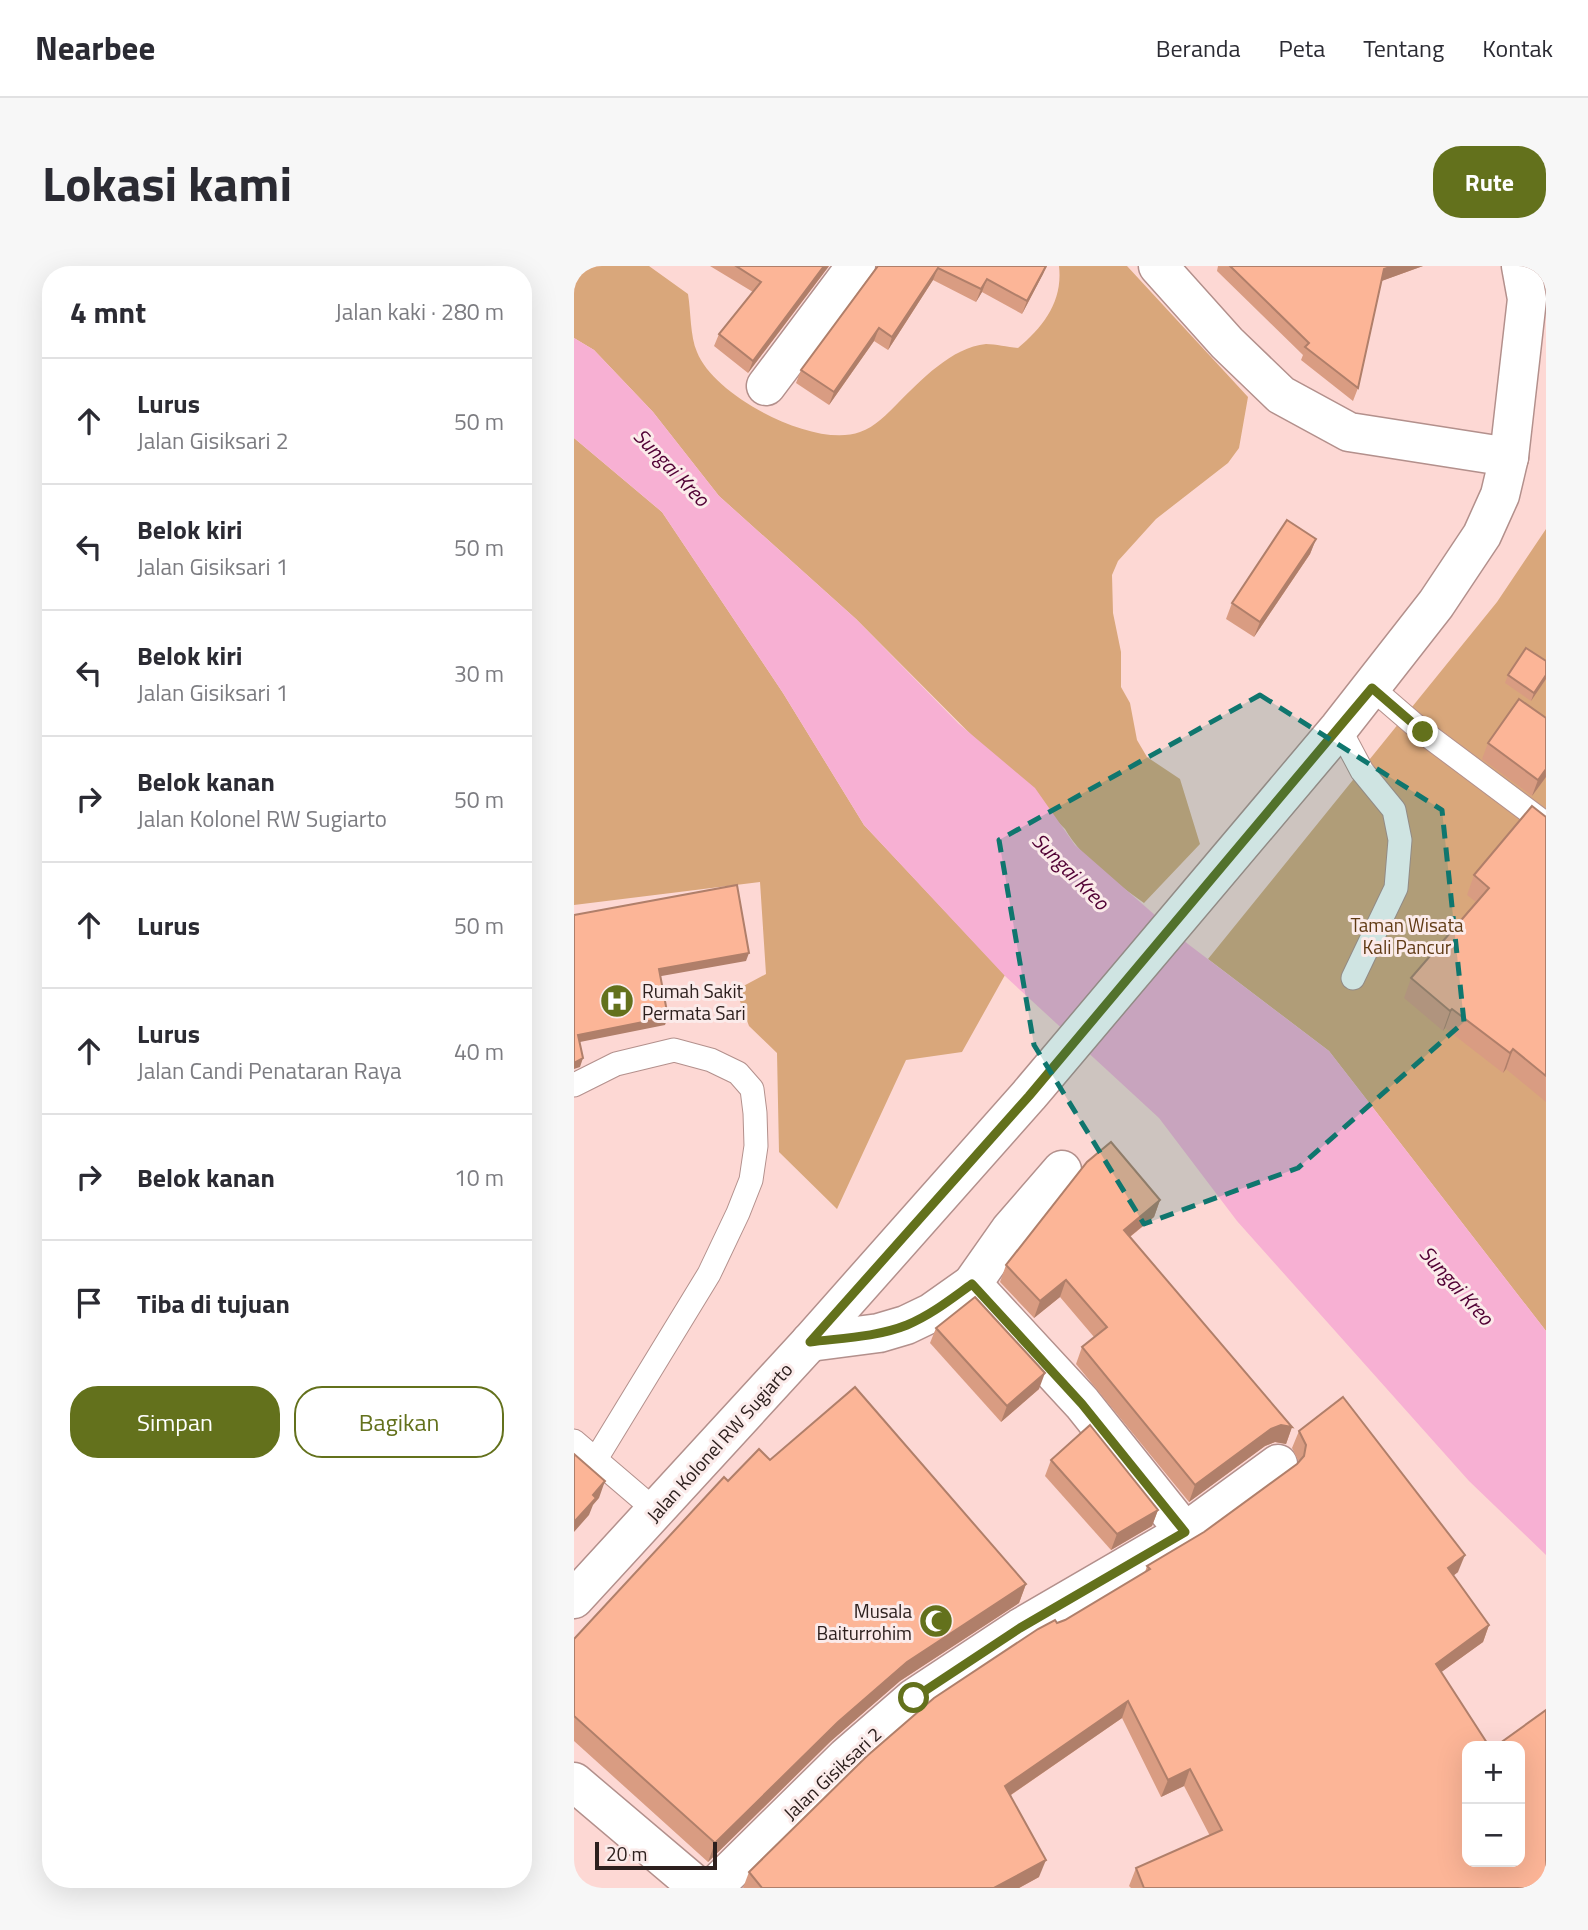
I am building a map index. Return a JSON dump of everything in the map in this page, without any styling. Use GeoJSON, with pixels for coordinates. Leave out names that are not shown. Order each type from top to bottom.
{"type":"FeatureCollection","features":[{"type":"Feature","properties":{"kind":"street"},"geometry":{"type":"LineString","coordinates":[[766,386],[856,266]]}},
{"type":"Feature","properties":{"kind":"street"},"geometry":{"type":"LineString","coordinates":[[1158,266],[1227,343],[1282,395],[1349,432],[1509,457]]}},
{"type":"Feature","properties":{"kind":"street","name":"Jalan Kolonel RW Sugiarto"},"geometry":{"type":"LineString","coordinates":[[574,1599],[810,1342],[1029,1096],[1339,728],[1436,604],[1482,535],[1500,495],[1509,457],[1527,299],[1521,266]]}},
{"type":"Feature","properties":{"kind":"street"},"geometry":{"type":"LineString","coordinates":[[810,1342],[879,1333],[906,1325],[931,1313],[972,1284],[1010,1230],[1062,1170]]}},
{"type":"Feature","properties":{"kind":"street"},"geometry":{"type":"LineString","coordinates":[[972,1284],[1082,1404],[1185,1532]]}},
{"type":"Feature","properties":{"kind":"street","name":"Jalan Gisiksari 2"},"geometry":{"type":"LineString","coordinates":[[713,1888],[846,1757],[914,1698],[1020,1628],[1185,1532],[1278,1464]]}},
{"type":"Feature","properties":{"kind":"street"},"geometry":{"type":"LineString","coordinates":[[574,1783],[699,1888]]}},
{"type":"Feature","properties":{"kind":"lane"},"geometry":{"type":"LineString","coordinates":[[1372,688],[1423,732],[1544,820]]}},
{"type":"Feature","properties":{"kind":"lane"},"geometry":{"type":"LineString","coordinates":[[1339,728],[1362,772],[1394,810],[1400,841],[1396,888],[1353,978]]}},
{"type":"Feature","properties":{"kind":"lane"},"geometry":{"type":"LineString","coordinates":[[574,1084],[616,1064],[674,1050],[711,1060],[738,1073],[752,1089],[755,1113],[756,1146],[751,1180],[738,1213],[709,1274],[596,1459]]}},
{"type":"Feature","properties":{"kind":"lane"},"geometry":{"type":"LineString","coordinates":[[574,1441],[656,1511]]}},
{"type":"Feature","properties":{"kind":"highlighted area"},"geometry":{"type":"Polygon","coordinates":[[[1260,695],[1442,810],[1464,1022],[1298,1168],[1144,1224],[1034,1045],[999,840],[1260,695]]]}},
{"type":"Feature","properties":{"kind":"green space"},"geometry":{"type":"Polygon","coordinates":[[[574,266],[649,266],[688,294],[697,352],[707,369],[723,385],[768,415],[818,433],[840,435],[871,427],[927,375],[961,351],[986,344],[1018,348],[1036,331],[1055,302],[1059,266],[1127,266],[1248,397],[1239,448],[1228,463],[1156,519],[1118,561],[1112,575],[1113,613],[1121,652],[1121,687],[1130,703],[1137,740],[1147,757],[1180,779],[1200,844],[1144,903],[1090,860],[1065,829],[856,619],[719,496],[653,412],[594,350],[574,338],[574,266]]]}},
{"type":"Feature","properties":{"kind":"green space"},"geometry":{"type":"Polygon","coordinates":[[[574,438],[662,512],[783,693],[864,825],[1005,975],[962,1052],[906,1060],[837,1209],[779,1152],[777,1053],[749,1026],[736,990],[766,974],[760,882],[574,905],[574,438]]]}},
{"type":"Feature","properties":{"kind":"green space","name":"Taman Wisata Kali Pancur"},"geometry":{"type":"Polygon","coordinates":[[[1546,529],[1546,1331],[1329,1051],[1208,959],[1497,602],[1546,529]]]}},
{"type":"Feature","properties":{"kind":"water","name":"Sungai Kreo"},"geometry":{"type":"Polygon","coordinates":[[[574,338],[594,350],[653,412],[719,496],[856,619],[959,724],[1035,788],[1075,845],[1188,944],[1329,1051],[1546,1331],[1546,1555],[1469,1481],[1237,1221],[1159,1118],[1005,976],[864,825],[783,693],[662,512],[574,438],[574,338]]]}},
{"type":"Feature","properties":{"kind":"building"},"geometry":{"type":"Polygon","coordinates":[[[736,266],[824,266],[753,361],[719,334],[761,282],[736,266]]]}},
{"type":"Feature","properties":{"kind":"building"},"geometry":{"type":"Polygon","coordinates":[[[878,266],[1046,266],[1027,301],[987,279],[981,289],[938,268],[892,337],[879,328],[834,392],[801,370],[878,266]]]}},
{"type":"Feature","properties":{"kind":"building"},"geometry":{"type":"Polygon","coordinates":[[[1230,266],[1393,266],[1384,269],[1358,388],[1305,347],[1309,343],[1230,266]]]}},
{"type":"Feature","properties":{"kind":"building"},"geometry":{"type":"Polygon","coordinates":[[[1287,520],[1316,539],[1260,622],[1232,603],[1287,520]]]}},
{"type":"Feature","properties":{"kind":"building"},"geometry":{"type":"Polygon","coordinates":[[[1526,648],[1546,661],[1546,675],[1534,693],[1508,675],[1526,648]]]}},
{"type":"Feature","properties":{"kind":"building"},"geometry":{"type":"Polygon","coordinates":[[[1519,699],[1546,718],[1546,769],[1538,780],[1488,743],[1519,699]]]}},
{"type":"Feature","properties":{"kind":"building"},"geometry":{"type":"Polygon","coordinates":[[[1532,806],[1546,817],[1546,1076],[1513,1049],[1510,1053],[1452,1009],[1450,1011],[1411,978],[1489,888],[1474,875],[1532,806]]]}},
{"type":"Feature","properties":{"kind":"building","name":"Rumah Sakit Permata Sari"},"geometry":{"type":"Polygon","coordinates":[[[737,885],[749,953],[659,969],[668,1017],[578,1035],[583,1058],[574,1063],[574,915],[737,885]]]}},
{"type":"Feature","properties":{"kind":"building"},"geometry":{"type":"Polygon","coordinates":[[[1111,1142],[1160,1200],[1124,1230],[1292,1427],[1281,1425],[1271,1429],[1195,1485],[1082,1347],[1107,1327],[1066,1280],[1040,1301],[1006,1265],[1087,1162],[1111,1142]]]}},
{"type":"Feature","properties":{"kind":"building"},"geometry":{"type":"Polygon","coordinates":[[[975,1297],[1045,1373],[1007,1406],[936,1328],[975,1297]]]}},
{"type":"Feature","properties":{"kind":"building"},"geometry":{"type":"Polygon","coordinates":[[[855,1387],[1026,1584],[907,1662],[838,1722],[715,1843],[574,1716],[574,1639],[724,1477],[728,1481],[759,1449],[770,1460],[855,1387]]]}},
{"type":"Feature","properties":{"kind":"building"},"geometry":{"type":"Polygon","coordinates":[[[1343,1397],[1465,1555],[1448,1568],[1489,1625],[1436,1664],[1486,1741],[1462,1741],[1462,1867],[1525,1867],[1525,1741],[1503,1741],[1546,1710],[1546,1888],[1144,1888],[1136,1868],[1222,1830],[1190,1769],[1168,1780],[1128,1701],[1005,1786],[1046,1860],[994,1888],[762,1888],[749,1872],[867,1756],[934,1698],[1038,1629],[1055,1620],[1057,1623],[1065,1620],[1150,1569],[1147,1566],[1204,1532],[1297,1464],[1304,1456],[1306,1445],[1299,1431],[1343,1397]]]}},
{"type":"Feature","properties":{"kind":"building"},"geometry":{"type":"Polygon","coordinates":[[[1090,1425],[1158,1510],[1117,1534],[1051,1460],[1090,1425]]]}},
{"type":"Feature","properties":{"kind":"building"},"geometry":{"type":"Polygon","coordinates":[[[574,1454],[605,1481],[593,1495],[596,1498],[574,1522],[574,1454]]]}},
{"type":"Feature","properties":{"kind":"building"},"geometry":{"type":"Polygon","coordinates":[[[574,1880],[583,1888],[574,1888],[574,1880]]]}},
{"type":"Feature","properties":{"kind":"place","name":"Rumah Sakit Permata Sari"},"geometry":{"type":"Point","coordinates":[617,1001]}},
{"type":"Feature","properties":{"kind":"place","name":"Musala Baiturrohim"},"geometry":{"type":"Point","coordinates":[936,1621]}},
{"type":"Feature","properties":{"kind":"route"},"geometry":{"type":"LineString","coordinates":[[914,1698],[1020,1628],[1185,1532],[1082,1404],[972,1284],[931,1313],[906,1325],[879,1333],[810,1342],[1029,1096],[1372,688],[1423,732]]}}]}
